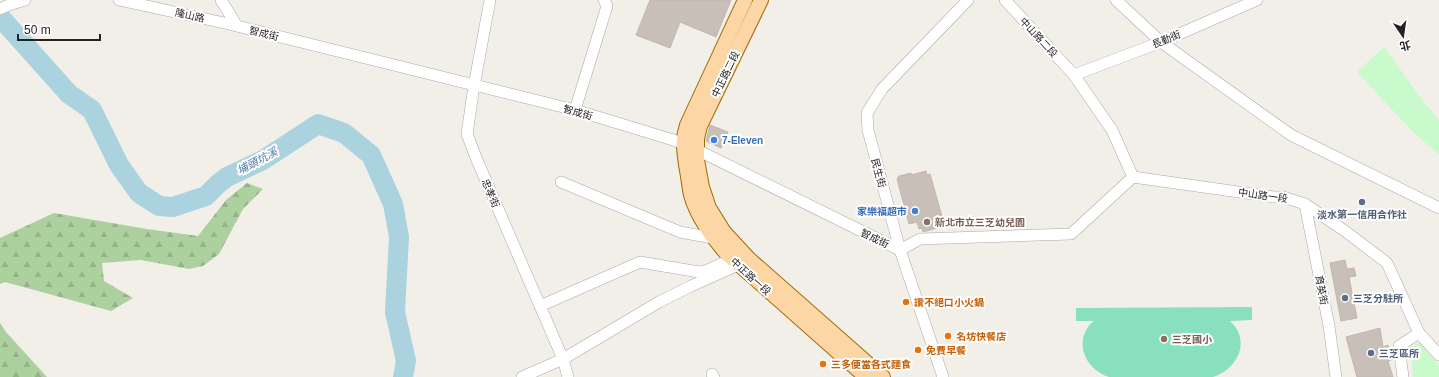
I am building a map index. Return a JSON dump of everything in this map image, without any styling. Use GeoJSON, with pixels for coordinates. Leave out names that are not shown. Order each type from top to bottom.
{"type":"FeatureCollection","features":[{"type":"Feature","properties":{"kind":"main road","name":"中正路二段"},"geometry":{"type":"LineString","coordinates":[[683,143],[687,125],[745,0]]}},
{"type":"Feature","properties":{"kind":"main road","name":"中正路二段"},"geometry":{"type":"LineString","coordinates":[[697,149],[697,138],[700,126],[761,0]]}},
{"type":"Feature","properties":{"kind":"main road","name":"中正路一段"},"geometry":{"type":"LineString","coordinates":[[683,143],[692,197],[700,217],[718,235],[749,259],[883,377]]}},
{"type":"Feature","properties":{"kind":"main road","name":"中正路一段"},"geometry":{"type":"LineString","coordinates":[[697,149],[697,160],[702,187],[718,235],[735,262],[866,377]]}},
{"type":"Feature","properties":{"kind":"street"},"geometry":{"type":"LineString","coordinates":[[4,7],[25,0]]}},
{"type":"Feature","properties":{"kind":"street","name":"隆山路"},"geometry":{"type":"LineString","coordinates":[[119,0],[237,26]]}},
{"type":"Feature","properties":{"kind":"street"},"geometry":{"type":"LineString","coordinates":[[221,0],[237,26]]}},
{"type":"Feature","properties":{"kind":"street","name":"忠孝街"},"geometry":{"type":"LineString","coordinates":[[490,0],[474,86],[468,134],[477,160],[563,359],[568,377]]}},
{"type":"Feature","properties":{"kind":"street"},"geometry":{"type":"LineString","coordinates":[[575,110],[606,6],[604,0]]}},
{"type":"Feature","properties":{"kind":"street","name":"民生街"},"geometry":{"type":"LineString","coordinates":[[943,377],[900,250],[868,130],[867,113],[882,89],[968,0]]}},
{"type":"Feature","properties":{"kind":"street","name":"中山路二段"},"geometry":{"type":"LineString","coordinates":[[1005,0],[1074,75]]}},
{"type":"Feature","properties":{"kind":"street"},"geometry":{"type":"LineString","coordinates":[[1116,0],[1161,42],[1290,135],[1439,208]]}},
{"type":"Feature","properties":{"kind":"street","name":"長勤街"},"geometry":{"type":"LineString","coordinates":[[1074,75],[1161,42],[1258,0]]}},
{"type":"Feature","properties":{"kind":"street","name":"智成街"},"geometry":{"type":"LineString","coordinates":[[237,26],[575,110],[683,143],[900,250]]}},
{"type":"Feature","properties":{"kind":"street"},"geometry":{"type":"LineString","coordinates":[[900,250],[920,239],[1071,234],[1133,177],[1112,130],[1074,75]]}},
{"type":"Feature","properties":{"kind":"street","name":"中山路一段"},"geometry":{"type":"LineString","coordinates":[[1133,177],[1283,197],[1305,204],[1345,231],[1387,263],[1419,333],[1439,355]]}},
{"type":"Feature","properties":{"kind":"street"},"geometry":{"type":"LineString","coordinates":[[561,182],[680,232],[718,235]]}},
{"type":"Feature","properties":{"kind":"street","name":"育英街"},"geometry":{"type":"LineString","coordinates":[[1305,204],[1329,326],[1336,377]]}},
{"type":"Feature","properties":{"kind":"street"},"geometry":{"type":"LineString","coordinates":[[540,306],[640,262],[699,272],[735,262]]}},
{"type":"Feature","properties":{"kind":"street"},"geometry":{"type":"LineString","coordinates":[[522,377],[563,359],[659,302],[735,262]]}},
{"type":"Feature","properties":{"kind":"street"},"geometry":{"type":"LineString","coordinates":[[1403,377],[1399,346],[1419,333]]}},
{"type":"Feature","properties":{"kind":"green space"},"geometry":{"type":"Polygon","coordinates":[[[1384,47],[1420,97],[1439,120],[1439,154],[1415,134],[1357,72],[1384,47]]]}},
{"type":"Feature","properties":{"kind":"green space"},"geometry":{"type":"Polygon","coordinates":[[[247,183],[263,189],[243,209],[219,254],[203,266],[189,269],[141,260],[102,263],[104,281],[133,298],[111,311],[5,282],[0,284],[0,238],[54,213],[198,236],[226,200],[247,183]]]}},
{"type":"Feature","properties":{"kind":"green space"},"geometry":{"type":"Polygon","coordinates":[[[1252,307],[1252,320],[1230,321],[1240,336],[1240,351],[1237,358],[1227,370],[1213,377],[1109,377],[1102,374],[1090,364],[1083,350],[1084,335],[1088,326],[1094,321],[1076,321],[1076,308],[1252,307]]]}},
{"type":"Feature","properties":{"kind":"green space"},"geometry":{"type":"Polygon","coordinates":[[[0,323],[6,332],[47,377],[0,377],[0,323]]]}},
{"type":"Feature","properties":{"kind":"green space"},"geometry":{"type":"Polygon","coordinates":[[[1420,342],[1439,366],[1439,377],[1413,377],[1411,347],[1420,342]]]}},
{"type":"Feature","properties":{"kind":"building"},"geometry":{"type":"Polygon","coordinates":[[[650,0],[731,0],[716,37],[680,22],[670,48],[636,35],[650,0]]]}},
{"type":"Feature","properties":{"kind":"building"},"geometry":{"type":"Polygon","coordinates":[[[710,125],[728,132],[721,148],[706,141],[710,125]]]}},
{"type":"Feature","properties":{"kind":"building"},"geometry":{"type":"Polygon","coordinates":[[[926,171],[927,175],[930,174],[943,220],[936,222],[937,228],[923,232],[922,228],[919,229],[917,222],[909,224],[897,179],[899,176],[911,173],[911,175],[926,171]]]}},
{"type":"Feature","properties":{"kind":"building","name":"三芝分駐所"},"geometry":{"type":"Polygon","coordinates":[[[1345,260],[1347,269],[1354,268],[1356,276],[1349,277],[1357,318],[1341,321],[1330,263],[1345,260]]]}},
{"type":"Feature","properties":{"kind":"building","name":"三芝區所"},"geometry":{"type":"Polygon","coordinates":[[[1380,328],[1383,347],[1388,345],[1393,359],[1388,361],[1393,377],[1357,377],[1346,337],[1380,328]]]}},
{"type":"Feature","properties":{"kind":"waterway","name":"埔頭坑溪"},"geometry":{"type":"LineString","coordinates":[[0,17],[69,94],[92,110],[119,165],[139,193],[159,206],[173,207],[206,196],[227,177],[263,160],[318,124],[344,133],[371,155],[393,204],[399,237],[395,312],[406,361],[403,377]]}},
{"type":"Feature","properties":{"kind":"place","name":"7-Eleven"},"geometry":{"type":"Point","coordinates":[714,140]}},
{"type":"Feature","properties":{"kind":"place","name":"淡水第一信用合作社"},"geometry":{"type":"Point","coordinates":[1362,202]}},
{"type":"Feature","properties":{"kind":"place","name":"家樂福超市"},"geometry":{"type":"Point","coordinates":[915,211]}},
{"type":"Feature","properties":{"kind":"place","name":"新北市立三芝幼兒園"},"geometry":{"type":"Point","coordinates":[927,222]}},
{"type":"Feature","properties":{"kind":"place","name":"三芝分駐所"},"geometry":{"type":"Point","coordinates":[1345,298]}},
{"type":"Feature","properties":{"kind":"place","name":"讚不絕口小火鍋"},"geometry":{"type":"Point","coordinates":[906,302]}},
{"type":"Feature","properties":{"kind":"place","name":"名坊快餐店"},"geometry":{"type":"Point","coordinates":[948,336]}},
{"type":"Feature","properties":{"kind":"place","name":"三芝國小"},"geometry":{"type":"Point","coordinates":[1164,339]}},
{"type":"Feature","properties":{"kind":"place","name":"免費早餐"},"geometry":{"type":"Point","coordinates":[918,350]}},
{"type":"Feature","properties":{"kind":"place","name":"三芝區所"},"geometry":{"type":"Point","coordinates":[1371,353]}},
{"type":"Feature","properties":{"kind":"place","name":"三多便當各式麵食"},"geometry":{"type":"Point","coordinates":[823,364]}}]}
